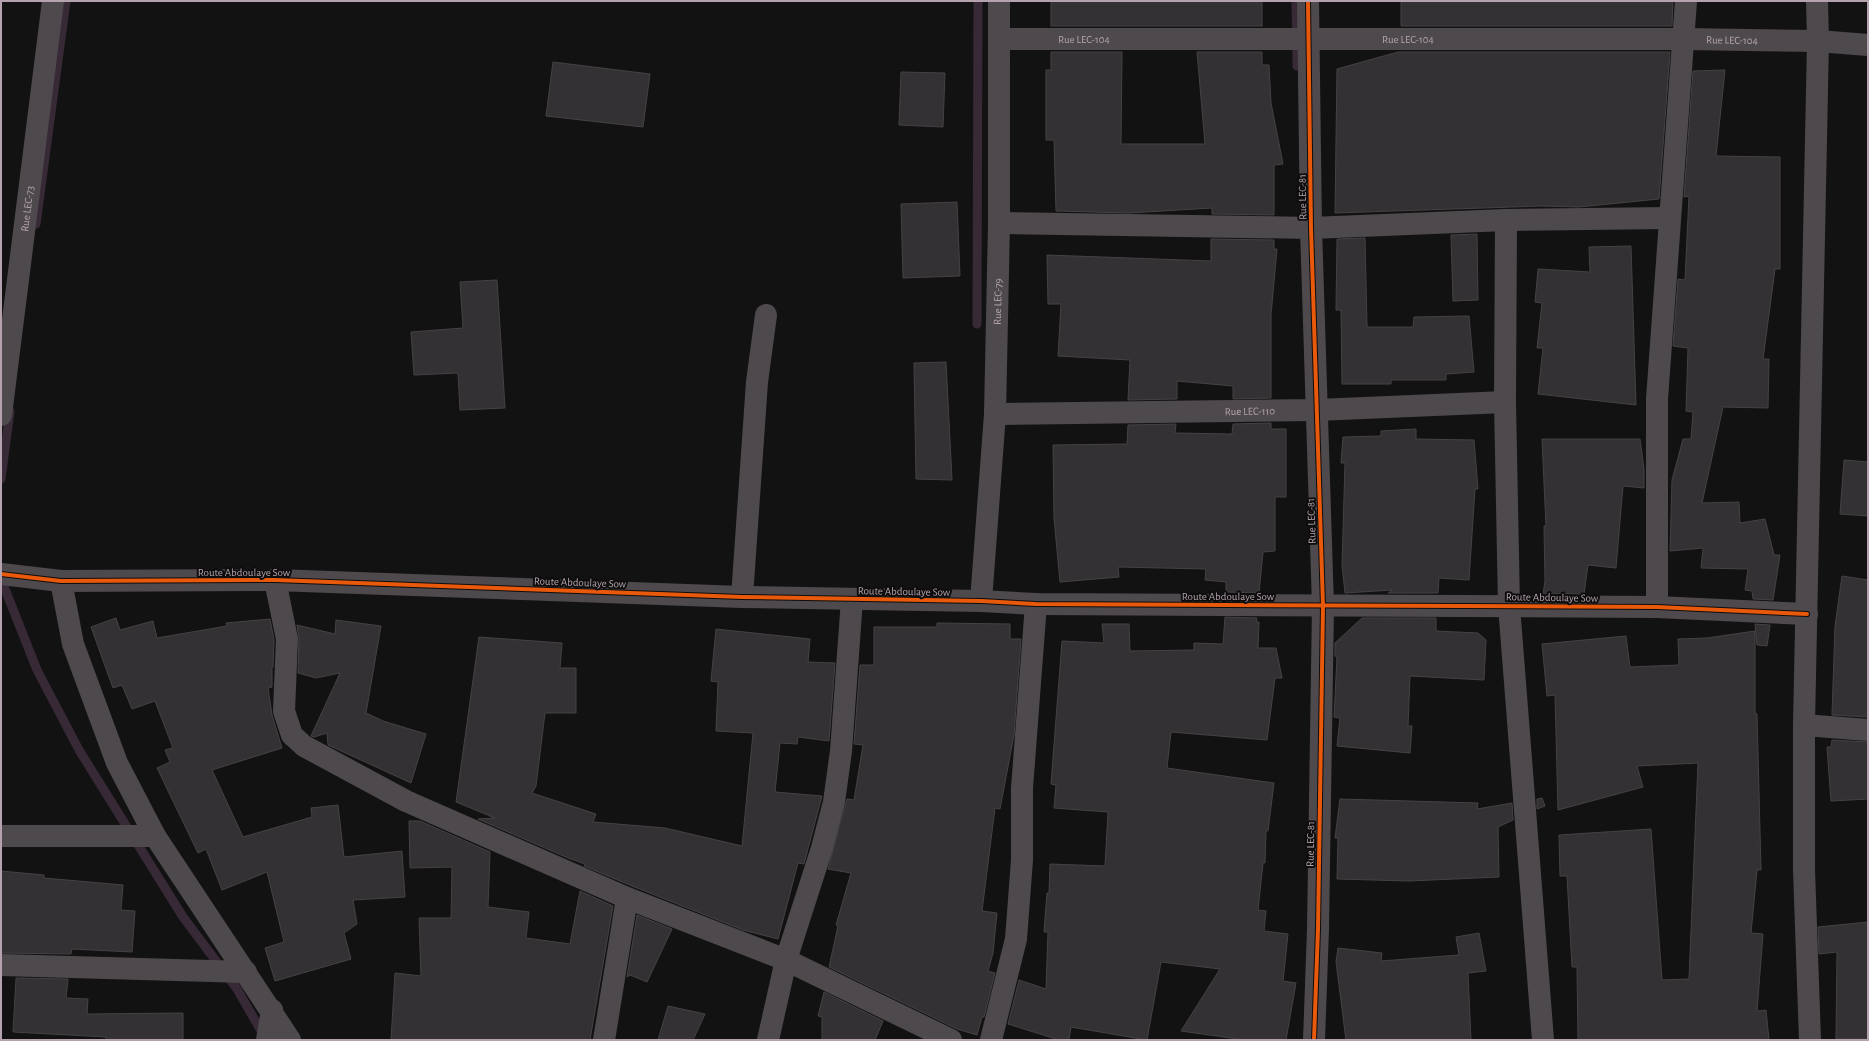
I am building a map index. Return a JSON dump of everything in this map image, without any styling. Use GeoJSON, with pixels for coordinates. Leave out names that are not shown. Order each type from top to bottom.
{"type":"FeatureCollection","features":[{"type":"Feature","properties":{"kind":"street","name":"Rue LEC-73"},"geometry":{"type":"LineString","coordinates":[[1,415],[53,1]]}},
{"type":"Feature","properties":{"kind":"street","name":"Rue LEC-79"},"geometry":{"type":"LineString","coordinates":[[981,601],[995,414],[999,223],[999,1]]}},
{"type":"Feature","properties":{"kind":"street","name":"Rue LEC-81"},"geometry":{"type":"LineString","coordinates":[[1308,1],[1311,228],[1323,606],[1318,921],[1314,1040]]}},
{"type":"Feature","properties":{"kind":"street"},"geometry":{"type":"LineString","coordinates":[[1657,608],[1657,399],[1686,1]]}},
{"type":"Feature","properties":{"kind":"street"},"geometry":{"type":"LineString","coordinates":[[1810,1040],[1804,870],[1804,725],[1818,41],[1817,1]]}},
{"type":"Feature","properties":{"kind":"street","name":"Rue LEC-104"},"geometry":{"type":"LineString","coordinates":[[999,39],[1684,39],[1818,41],[1868,45]]}},
{"type":"Feature","properties":{"kind":"street"},"geometry":{"type":"LineString","coordinates":[[999,223],[1311,228],[1506,220],[1669,218]]}},
{"type":"Feature","properties":{"kind":"street"},"geometry":{"type":"LineString","coordinates":[[1506,220],[1506,402],[1509,606],[1543,1040]]}},
{"type":"Feature","properties":{"kind":"street"},"geometry":{"type":"LineString","coordinates":[[742,597],[757,382],[766,315]]}},
{"type":"Feature","properties":{"kind":"street","name":"Rue LEC-110"},"geometry":{"type":"LineString","coordinates":[[995,414],[1317,410],[1506,402]]}},
{"type":"Feature","properties":{"kind":"street","name":"Route Abdoulaye Sow"},"geometry":{"type":"LineString","coordinates":[[1,574],[61,581],[275,580],[742,597],[981,601],[1036,604],[1509,606],[1657,608],[1807,614]]}},
{"type":"Feature","properties":{"kind":"street"},"geometry":{"type":"LineString","coordinates":[[275,580],[287,638],[284,711],[292,735],[304,746],[406,801],[627,898],[786,960],[951,1040]]}},
{"type":"Feature","properties":{"kind":"street"},"geometry":{"type":"LineString","coordinates":[[61,581],[73,644],[94,707],[117,763],[155,836],[272,1010],[290,1040]]}},
{"type":"Feature","properties":{"kind":"street"},"geometry":{"type":"LineString","coordinates":[[768,1040],[786,960],[822,848],[834,802],[841,751],[852,599]]}},
{"type":"Feature","properties":{"kind":"street"},"geometry":{"type":"LineString","coordinates":[[991,1040],[1016,939],[1022,860],[1022,788],[1036,604]]}},
{"type":"Feature","properties":{"kind":"street"},"geometry":{"type":"LineString","coordinates":[[1804,725],[1868,730]]}},
{"type":"Feature","properties":{"kind":"street"},"geometry":{"type":"LineString","coordinates":[[1,836],[155,836]]}},
{"type":"Feature","properties":{"kind":"street"},"geometry":{"type":"LineString","coordinates":[[604,1040],[627,898]]}},
{"type":"Feature","properties":{"kind":"street"},"geometry":{"type":"LineString","coordinates":[[1,965],[246,972]]}},
{"type":"Feature","properties":{"kind":"street"},"geometry":{"type":"LineString","coordinates":[[267,1040],[272,1010]]}},
{"type":"Feature","properties":{"kind":"building"},"geometry":{"type":"Polygon","coordinates":[[[1051,1],[1262,1],[1262,26],[1051,26],[1051,1]]]}},
{"type":"Feature","properties":{"kind":"building"},"geometry":{"type":"Polygon","coordinates":[[[1401,1],[1673,1],[1672,26],[1401,26],[1401,1]]]}},
{"type":"Feature","properties":{"kind":"building"},"geometry":{"type":"Polygon","coordinates":[[[1051,52],[1122,52],[1121,144],[1205,144],[1197,52],[1262,52],[1262,65],[1269,65],[1271,103],[1283,164],[1274,165],[1274,215],[1212,214],[1212,208],[1129,213],[1056,211],[1054,140],[1046,140],[1046,70],[1051,70],[1051,52]]]}},
{"type":"Feature","properties":{"kind":"building"},"geometry":{"type":"Polygon","coordinates":[[[1398,52],[1670,52],[1659,199],[1579,207],[1542,206],[1335,213],[1337,69],[1398,52]]]}},
{"type":"Feature","properties":{"kind":"building"},"geometry":{"type":"Polygon","coordinates":[[[553,62],[650,74],[643,127],[546,116],[553,62]]]}},
{"type":"Feature","properties":{"kind":"building"},"geometry":{"type":"Polygon","coordinates":[[[1725,70],[1716,156],[1780,157],[1780,269],[1775,269],[1763,359],[1769,359],[1768,408],[1723,407],[1702,503],[1739,502],[1740,523],[1765,519],[1774,555],[1780,555],[1773,600],[1753,599],[1752,591],[1745,590],[1748,569],[1701,568],[1703,548],[1670,551],[1672,480],[1683,439],[1691,439],[1693,412],[1686,411],[1688,348],[1673,346],[1678,279],[1685,280],[1689,196],[1684,197],[1693,71],[1725,70]]]}},
{"type":"Feature","properties":{"kind":"building"},"geometry":{"type":"Polygon","coordinates":[[[901,72],[945,73],[943,127],[899,125],[901,72]]]}},
{"type":"Feature","properties":{"kind":"building"},"geometry":{"type":"Polygon","coordinates":[[[957,202],[960,276],[903,278],[901,204],[957,202]]]}},
{"type":"Feature","properties":{"kind":"building"},"geometry":{"type":"Polygon","coordinates":[[[1477,234],[1478,300],[1453,301],[1451,235],[1477,234]]]}},
{"type":"Feature","properties":{"kind":"building"},"geometry":{"type":"Polygon","coordinates":[[[1365,238],[1367,327],[1413,327],[1414,317],[1469,316],[1474,372],[1446,374],[1446,380],[1391,380],[1391,384],[1342,384],[1341,310],[1336,310],[1337,239],[1365,238]]]}},
{"type":"Feature","properties":{"kind":"building"},"geometry":{"type":"Polygon","coordinates":[[[1211,239],[1274,240],[1274,249],[1277,249],[1271,315],[1271,398],[1233,399],[1233,386],[1177,381],[1177,399],[1128,400],[1130,360],[1058,356],[1061,304],[1048,304],[1047,255],[1211,261],[1211,239]]]}},
{"type":"Feature","properties":{"kind":"building"},"geometry":{"type":"Polygon","coordinates":[[[1631,246],[1636,405],[1538,394],[1543,348],[1537,348],[1542,303],[1535,302],[1538,269],[1590,272],[1589,247],[1631,246]]]}},
{"type":"Feature","properties":{"kind":"building"},"geometry":{"type":"Polygon","coordinates":[[[497,280],[505,408],[460,410],[458,373],[414,375],[411,332],[463,328],[460,282],[497,280]]]}},
{"type":"Feature","properties":{"kind":"building"},"geometry":{"type":"Polygon","coordinates":[[[946,362],[952,480],[916,479],[914,363],[946,362]]]}},
{"type":"Feature","properties":{"kind":"building"},"geometry":{"type":"Polygon","coordinates":[[[1271,423],[1271,429],[1286,429],[1286,497],[1275,497],[1275,551],[1263,552],[1259,593],[1226,592],[1226,582],[1205,580],[1206,569],[1118,567],[1119,577],[1060,582],[1054,518],[1053,445],[1127,444],[1128,425],[1176,424],[1175,433],[1232,434],[1233,424],[1271,423]]]}},
{"type":"Feature","properties":{"kind":"building"},"geometry":{"type":"Polygon","coordinates":[[[1416,429],[1416,439],[1474,440],[1478,489],[1475,489],[1469,580],[1439,578],[1438,593],[1388,593],[1392,590],[1345,593],[1342,565],[1345,463],[1341,463],[1343,437],[1381,436],[1381,431],[1416,429]]]}},
{"type":"Feature","properties":{"kind":"building"},"geometry":{"type":"Polygon","coordinates":[[[1542,439],[1640,439],[1644,469],[1644,488],[1623,486],[1616,568],[1588,565],[1584,594],[1543,594],[1545,581],[1544,526],[1546,526],[1542,439]]]}},
{"type":"Feature","properties":{"kind":"building"},"geometry":{"type":"Polygon","coordinates":[[[1844,460],[1868,462],[1868,516],[1840,514],[1844,460]]]}},
{"type":"Feature","properties":{"kind":"building"},"geometry":{"type":"Polygon","coordinates":[[[1842,576],[1868,580],[1868,717],[1832,715],[1835,626],[1842,576]]]}},
{"type":"Feature","properties":{"kind":"building"},"geometry":{"type":"Polygon","coordinates":[[[1225,617],[1257,618],[1256,622],[1259,622],[1258,648],[1276,648],[1282,678],[1275,678],[1267,740],[1171,732],[1167,768],[1274,783],[1268,831],[1266,831],[1265,863],[1263,863],[1258,910],[1266,911],[1264,931],[1288,934],[1283,981],[1296,983],[1286,1040],[1245,1040],[1181,1031],[1220,969],[1161,962],[1147,1040],[1071,1027],[1069,1040],[1059,1040],[1008,1024],[1019,980],[1046,989],[1048,932],[1044,932],[1047,893],[1049,893],[1050,864],[1105,866],[1108,812],[1054,808],[1056,785],[1051,784],[1062,641],[1104,643],[1102,624],[1129,624],[1130,651],[1194,650],[1194,643],[1223,644],[1225,617]]]}},
{"type":"Feature","properties":{"kind":"building"},"geometry":{"type":"Polygon","coordinates":[[[116,618],[120,630],[153,621],[157,638],[227,626],[226,623],[270,619],[274,640],[272,687],[268,688],[272,715],[282,748],[212,770],[243,837],[312,817],[311,808],[338,805],[344,857],[402,851],[405,897],[353,900],[357,924],[344,933],[351,959],[275,981],[265,948],[284,942],[267,872],[222,890],[206,849],[198,853],[157,768],[170,762],[165,750],[173,748],[155,701],[132,709],[122,685],[113,688],[91,627],[116,618]]]}},
{"type":"Feature","properties":{"kind":"building"},"geometry":{"type":"Polygon","coordinates":[[[1362,618],[1436,618],[1436,631],[1478,633],[1486,640],[1484,680],[1410,676],[1408,726],[1412,726],[1410,753],[1337,746],[1340,718],[1334,717],[1337,657],[1335,656],[1335,643],[1362,618]]]}},
{"type":"Feature","properties":{"kind":"building"},"geometry":{"type":"Polygon","coordinates":[[[336,620],[381,626],[366,713],[383,721],[426,734],[411,783],[328,745],[327,733],[314,737],[311,736],[340,673],[316,678],[298,673],[299,639],[297,625],[335,634],[336,620]]]}},
{"type":"Feature","properties":{"kind":"building"},"geometry":{"type":"Polygon","coordinates":[[[937,623],[1010,624],[1010,639],[1021,639],[1014,735],[1000,809],[995,808],[982,911],[997,913],[993,953],[988,971],[995,973],[984,1017],[982,1017],[977,1035],[957,1029],[829,967],[838,926],[836,925],[851,873],[828,869],[847,799],[854,800],[863,745],[854,744],[860,665],[874,665],[874,627],[937,627],[937,623]]]}},
{"type":"Feature","properties":{"kind":"building"},"geometry":{"type":"Polygon","coordinates":[[[1755,624],[1770,625],[1767,646],[1757,645],[1755,624]]]}},
{"type":"Feature","properties":{"kind":"building"},"geometry":{"type":"Polygon","coordinates":[[[716,629],[810,639],[808,662],[835,663],[829,741],[798,737],[797,744],[780,743],[775,792],[822,796],[804,864],[798,863],[778,939],[743,930],[584,866],[585,864],[478,819],[495,818],[456,802],[479,637],[562,643],[560,668],[576,668],[576,713],[545,713],[536,786],[532,793],[596,814],[593,822],[665,828],[742,846],[753,733],[716,731],[718,682],[711,681],[716,629]]]}},
{"type":"Feature","properties":{"kind":"building"},"geometry":{"type":"Polygon","coordinates":[[[1755,631],[1755,713],[1757,714],[1761,870],[1757,870],[1751,933],[1763,934],[1757,1011],[1766,1010],[1769,1040],[1578,1040],[1577,967],[1572,967],[1567,876],[1560,876],[1559,835],[1651,829],[1662,980],[1689,979],[1698,763],[1637,766],[1643,787],[1558,810],[1555,695],[1547,696],[1542,644],[1626,636],[1630,667],[1679,665],[1678,639],[1707,638],[1755,631]]]}},
{"type":"Feature","properties":{"kind":"building"},"geometry":{"type":"Polygon","coordinates":[[[1832,740],[1868,742],[1868,799],[1831,801],[1827,747],[1831,747],[1832,740]]]}},
{"type":"Feature","properties":{"kind":"building"},"geometry":{"type":"Polygon","coordinates":[[[1542,798],[1545,806],[1537,809],[1537,799],[1542,798]]]}},
{"type":"Feature","properties":{"kind":"building"},"geometry":{"type":"Polygon","coordinates":[[[1340,799],[1478,803],[1477,809],[1512,803],[1513,820],[1498,827],[1499,877],[1409,881],[1337,879],[1338,838],[1335,838],[1340,799]]]}},
{"type":"Feature","properties":{"kind":"building"},"geometry":{"type":"Polygon","coordinates":[[[409,821],[420,821],[490,852],[488,907],[529,912],[526,938],[570,944],[580,891],[613,906],[590,1040],[391,1040],[395,973],[421,976],[419,918],[451,918],[452,867],[410,868],[409,821]]]}},
{"type":"Feature","properties":{"kind":"building"},"geometry":{"type":"Polygon","coordinates":[[[1,871],[44,875],[44,878],[123,885],[121,910],[135,911],[132,952],[72,949],[71,954],[1,953],[1,871]]]}},
{"type":"Feature","properties":{"kind":"building"},"geometry":{"type":"Polygon","coordinates":[[[637,915],[672,929],[647,982],[630,975],[627,977],[637,915]]]}},
{"type":"Feature","properties":{"kind":"building"},"geometry":{"type":"Polygon","coordinates":[[[1868,922],[1868,1039],[1836,1039],[1837,952],[1819,954],[1818,927],[1868,922]]]}},
{"type":"Feature","properties":{"kind":"building"},"geometry":{"type":"Polygon","coordinates":[[[1479,933],[1486,971],[1468,973],[1471,1040],[1346,1040],[1336,962],[1338,948],[1382,953],[1381,961],[1459,955],[1456,937],[1479,933]]]}},
{"type":"Feature","properties":{"kind":"building"},"geometry":{"type":"Polygon","coordinates":[[[16,978],[68,979],[66,998],[88,999],[87,1014],[183,1013],[183,1040],[106,1040],[106,1037],[13,1032],[16,978]]]}},
{"type":"Feature","properties":{"kind":"building"},"geometry":{"type":"Polygon","coordinates":[[[824,992],[883,1021],[875,1040],[822,1040],[822,1017],[818,1016],[824,992]]]}},
{"type":"Feature","properties":{"kind":"building"},"geometry":{"type":"Polygon","coordinates":[[[668,1006],[705,1014],[693,1040],[658,1040],[668,1006]]]}},
{"type":"Feature","properties":{"kind":"waterway"},"geometry":{"type":"LineString","coordinates":[[36,224],[66,1]]}},
{"type":"Feature","properties":{"kind":"waterway"},"geometry":{"type":"LineString","coordinates":[[977,324],[978,1]]}},
{"type":"Feature","properties":{"kind":"waterway"},"geometry":{"type":"LineString","coordinates":[[1296,1],[1297,66]]}},
{"type":"Feature","properties":{"kind":"waterway"},"geometry":{"type":"LineString","coordinates":[[1,479],[10,411]]}},
{"type":"Feature","properties":{"kind":"waterway"},"geometry":{"type":"LineString","coordinates":[[1,579],[37,670],[79,750],[183,917],[237,989],[264,1036]]}},
{"type":"Feature","properties":{"kind":"cycle path"},"geometry":{"type":"LineString","coordinates":[[1308,1],[1311,228],[1323,606],[1318,929],[1314,1040]]}},
{"type":"Feature","properties":{"kind":"cycle path"},"geometry":{"type":"LineString","coordinates":[[1,574],[61,581],[275,580],[742,597],[981,601],[1036,604],[1657,607],[1807,614]]}}]}
